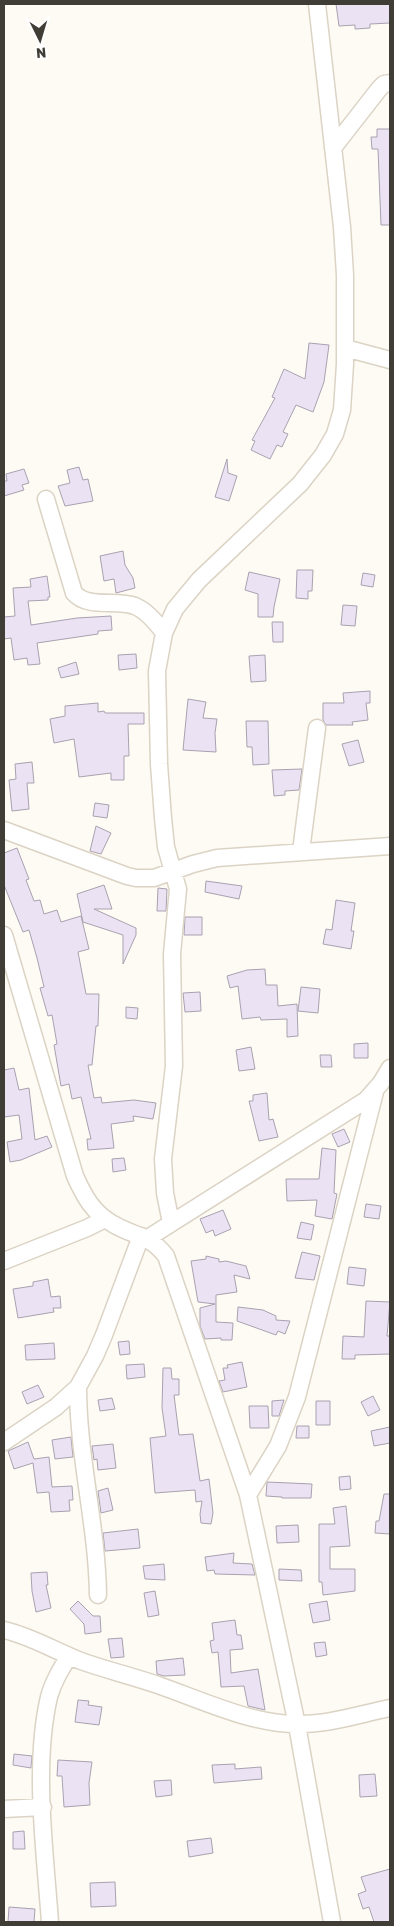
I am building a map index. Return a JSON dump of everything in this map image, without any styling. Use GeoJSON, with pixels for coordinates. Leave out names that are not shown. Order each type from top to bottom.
{"type":"FeatureCollection","features":[{"type":"Feature","properties":{"kind":"street"},"geometry":{"type":"LineString","coordinates":[[171,1223],[165,1193],[163,1159],[169,1118],[174,1050],[172,954],[178,889],[166,848],[159,764],[157,671],[164,633],[175,609],[186,594],[283,501],[323,455],[335,434],[342,410],[345,348],[345,275],[342,227],[317,4]]}},
{"type":"Feature","properties":{"kind":"street"},"geometry":{"type":"LineString","coordinates":[[333,148],[379,89],[384,84],[390,83]]}},
{"type":"Feature","properties":{"kind":"street"},"geometry":{"type":"LineString","coordinates":[[345,348],[390,360]]}},
{"type":"Feature","properties":{"kind":"street"},"geometry":{"type":"LineString","coordinates":[[46,499],[74,593],[86,601],[135,606],[156,622],[164,633]]}},
{"type":"Feature","properties":{"kind":"street"},"geometry":{"type":"LineString","coordinates":[[301,851],[317,728]]}},
{"type":"Feature","properties":{"kind":"street"},"geometry":{"type":"LineString","coordinates":[[4,830],[127,876],[146,879],[217,858],[390,846]]}},
{"type":"Feature","properties":{"kind":"street"},"geometry":{"type":"LineString","coordinates":[[4,935],[75,1176],[85,1198],[105,1219],[158,1245],[166,1256],[248,1495],[297,1724],[332,1922]]}},
{"type":"Feature","properties":{"kind":"street"},"geometry":{"type":"LineString","coordinates":[[4,1442],[56,1407],[78,1387],[95,1356],[144,1237],[171,1223],[366,1100],[375,1092],[390,1068]]}},
{"type":"Feature","properties":{"kind":"street"},"geometry":{"type":"LineString","coordinates":[[248,1495],[278,1446],[297,1397],[375,1092]]}},
{"type":"Feature","properties":{"kind":"street"},"geometry":{"type":"LineString","coordinates":[[4,1261],[105,1219]]}},
{"type":"Feature","properties":{"kind":"street"},"geometry":{"type":"LineString","coordinates":[[78,1387],[80,1437],[97,1561],[98,1595]]}},
{"type":"Feature","properties":{"kind":"street"},"geometry":{"type":"LineString","coordinates":[[4,1630],[25,1636],[69,1656],[268,1722],[297,1724],[327,1721],[390,1708]]}},
{"type":"Feature","properties":{"kind":"street"},"geometry":{"type":"LineString","coordinates":[[50,1922],[42,1757],[49,1697],[59,1672],[69,1656]]}},
{"type":"Feature","properties":{"kind":"street"},"geometry":{"type":"LineString","coordinates":[[4,1809],[43,1807]]}},
{"type":"Feature","properties":{"kind":"building"},"geometry":{"type":"Polygon","coordinates":[[[336,4],[390,4],[390,23],[370,24],[370,28],[355,29],[355,25],[339,26],[336,4]]]}},
{"type":"Feature","properties":{"kind":"building"},"geometry":{"type":"Polygon","coordinates":[[[377,129],[390,129],[390,225],[381,225],[378,149],[372,149],[371,137],[377,137],[377,129]]]}},
{"type":"Feature","properties":{"kind":"building"},"geometry":{"type":"Polygon","coordinates":[[[309,343],[329,345],[324,382],[313,412],[296,405],[283,432],[288,434],[282,447],[277,445],[270,459],[251,450],[255,441],[252,440],[275,398],[272,397],[284,369],[305,379],[309,343]]]}},
{"type":"Feature","properties":{"kind":"building"},"geometry":{"type":"Polygon","coordinates":[[[227,459],[228,473],[237,476],[229,501],[215,497],[227,459]]]}},
{"type":"Feature","properties":{"kind":"building"},"geometry":{"type":"Polygon","coordinates":[[[79,467],[83,480],[88,479],[93,501],[65,506],[58,486],[70,483],[67,470],[79,467]]]}},
{"type":"Feature","properties":{"kind":"building"},"geometry":{"type":"Polygon","coordinates":[[[24,469],[29,483],[22,485],[24,490],[4,496],[4,481],[7,481],[6,474],[24,469]]]}},
{"type":"Feature","properties":{"kind":"building"},"geometry":{"type":"Polygon","coordinates":[[[123,551],[125,565],[133,578],[135,588],[116,593],[114,579],[104,581],[100,556],[123,551]]]}},
{"type":"Feature","properties":{"kind":"building"},"geometry":{"type":"Polygon","coordinates":[[[297,570],[313,570],[312,591],[308,591],[308,599],[296,598],[297,570]]]}},
{"type":"Feature","properties":{"kind":"building"},"geometry":{"type":"Polygon","coordinates":[[[249,572],[280,579],[273,617],[258,617],[258,594],[245,590],[249,572]]]}},
{"type":"Feature","properties":{"kind":"building"},"geometry":{"type":"Polygon","coordinates":[[[363,573],[375,575],[373,587],[361,585],[363,573]]]}},
{"type":"Feature","properties":{"kind":"building"},"geometry":{"type":"Polygon","coordinates":[[[47,576],[50,597],[48,597],[48,600],[28,601],[31,625],[77,618],[111,616],[112,630],[98,631],[98,634],[37,643],[40,664],[28,665],[27,658],[14,660],[11,638],[4,639],[4,617],[15,616],[13,588],[31,587],[30,579],[47,576]]]}},
{"type":"Feature","properties":{"kind":"building"},"geometry":{"type":"Polygon","coordinates":[[[343,605],[357,606],[355,626],[341,625],[343,605]]]}},
{"type":"Feature","properties":{"kind":"building"},"geometry":{"type":"Polygon","coordinates":[[[272,622],[283,622],[283,642],[273,642],[272,622]]]}},
{"type":"Feature","properties":{"kind":"building"},"geometry":{"type":"Polygon","coordinates":[[[136,654],[137,668],[119,670],[118,655],[136,654]]]}},
{"type":"Feature","properties":{"kind":"building"},"geometry":{"type":"Polygon","coordinates":[[[265,655],[266,681],[251,682],[249,656],[265,655]]]}},
{"type":"Feature","properties":{"kind":"building"},"geometry":{"type":"Polygon","coordinates":[[[76,662],[79,674],[61,678],[58,668],[76,662]]]}},
{"type":"Feature","properties":{"kind":"building"},"geometry":{"type":"Polygon","coordinates":[[[370,691],[370,703],[366,703],[368,720],[352,722],[353,725],[326,725],[323,720],[323,703],[344,703],[343,693],[370,691]]]}},
{"type":"Feature","properties":{"kind":"building"},"geometry":{"type":"Polygon","coordinates":[[[188,699],[206,702],[203,718],[217,719],[215,733],[216,752],[183,750],[188,699]]]}},
{"type":"Feature","properties":{"kind":"building"},"geometry":{"type":"Polygon","coordinates":[[[98,703],[98,712],[144,713],[144,724],[128,724],[129,756],[124,756],[124,780],[111,780],[111,773],[79,777],[74,739],[54,743],[50,719],[65,716],[65,706],[98,703]]]}},
{"type":"Feature","properties":{"kind":"building"},"geometry":{"type":"Polygon","coordinates":[[[246,721],[268,721],[269,764],[253,765],[252,747],[247,747],[246,721]]]}},
{"type":"Feature","properties":{"kind":"building"},"geometry":{"type":"Polygon","coordinates":[[[358,740],[364,762],[349,766],[342,744],[358,740]]]}},
{"type":"Feature","properties":{"kind":"building"},"geometry":{"type":"Polygon","coordinates":[[[32,762],[34,783],[27,783],[29,809],[12,811],[9,780],[16,779],[15,764],[32,762]]]}},
{"type":"Feature","properties":{"kind":"building"},"geometry":{"type":"Polygon","coordinates":[[[302,769],[299,790],[285,791],[285,795],[274,796],[272,770],[302,769]]]}},
{"type":"Feature","properties":{"kind":"building"},"geometry":{"type":"Polygon","coordinates":[[[95,803],[109,805],[107,818],[93,816],[95,803]]]}},
{"type":"Feature","properties":{"kind":"building"},"geometry":{"type":"Polygon","coordinates":[[[96,826],[111,833],[101,854],[90,851],[96,826]]]}},
{"type":"Feature","properties":{"kind":"building"},"geometry":{"type":"Polygon","coordinates":[[[17,848],[29,879],[26,880],[34,901],[40,900],[44,914],[57,910],[61,922],[81,916],[89,949],[78,952],[86,994],[99,994],[98,1026],[96,1026],[92,1065],[88,1065],[94,1098],[101,1097],[102,1103],[134,1100],[156,1103],[153,1119],[133,1116],[134,1121],[111,1124],[114,1148],[88,1150],[87,1139],[91,1139],[81,1097],[72,1099],[69,1084],[61,1086],[54,1045],[57,1044],[52,1015],[48,1016],[40,988],[44,987],[37,958],[29,930],[23,932],[4,885],[4,853],[17,848]]]}},
{"type":"Feature","properties":{"kind":"building"},"geometry":{"type":"Polygon","coordinates":[[[206,881],[242,886],[239,899],[205,892],[206,881]]]}},
{"type":"Feature","properties":{"kind":"building"},"geometry":{"type":"Polygon","coordinates":[[[104,885],[112,909],[94,909],[136,928],[136,935],[123,964],[123,935],[83,922],[77,894],[104,885]]]}},
{"type":"Feature","properties":{"kind":"building"},"geometry":{"type":"Polygon","coordinates":[[[158,888],[167,889],[166,911],[157,911],[158,888]]]}},
{"type":"Feature","properties":{"kind":"building"},"geometry":{"type":"Polygon","coordinates":[[[336,900],[355,903],[351,931],[354,931],[351,949],[323,944],[326,929],[332,930],[336,900]]]}},
{"type":"Feature","properties":{"kind":"building"},"geometry":{"type":"Polygon","coordinates":[[[185,917],[202,917],[202,935],[184,935],[185,917]]]}},
{"type":"Feature","properties":{"kind":"building"},"geometry":{"type":"Polygon","coordinates":[[[265,969],[266,985],[277,985],[278,1006],[297,1004],[298,1036],[287,1037],[287,1019],[261,1020],[260,1017],[242,1019],[238,986],[230,988],[227,976],[247,970],[265,969]]]}},
{"type":"Feature","properties":{"kind":"building"},"geometry":{"type":"Polygon","coordinates":[[[301,987],[320,989],[318,1013],[298,1011],[301,987]]]}},
{"type":"Feature","properties":{"kind":"building"},"geometry":{"type":"Polygon","coordinates":[[[200,992],[201,1011],[185,1012],[183,993],[200,992]]]}},
{"type":"Feature","properties":{"kind":"building"},"geometry":{"type":"Polygon","coordinates":[[[126,1007],[138,1008],[137,1019],[126,1018],[126,1007]]]}},
{"type":"Feature","properties":{"kind":"building"},"geometry":{"type":"Polygon","coordinates":[[[368,1043],[368,1058],[354,1058],[354,1044],[368,1043]]]}},
{"type":"Feature","properties":{"kind":"building"},"geometry":{"type":"Polygon","coordinates":[[[251,1047],[255,1069],[239,1071],[236,1050],[251,1047]]]}},
{"type":"Feature","properties":{"kind":"building"},"geometry":{"type":"Polygon","coordinates":[[[320,1055],[331,1055],[332,1067],[321,1067],[320,1055]]]}},
{"type":"Feature","properties":{"kind":"building"},"geometry":{"type":"Polygon","coordinates":[[[14,1068],[19,1090],[29,1088],[35,1140],[47,1136],[52,1147],[21,1160],[10,1162],[7,1142],[22,1139],[19,1115],[4,1117],[4,1070],[14,1068]]]}},
{"type":"Feature","properties":{"kind":"building"},"geometry":{"type":"Polygon","coordinates":[[[267,1093],[269,1120],[273,1119],[278,1137],[259,1141],[249,1101],[253,1101],[253,1095],[267,1093]]]}},
{"type":"Feature","properties":{"kind":"building"},"geometry":{"type":"Polygon","coordinates":[[[344,1129],[350,1142],[338,1147],[332,1134],[344,1129]]]}},
{"type":"Feature","properties":{"kind":"building"},"geometry":{"type":"Polygon","coordinates":[[[322,1148],[336,1150],[334,1193],[337,1194],[332,1219],[315,1216],[317,1200],[287,1201],[286,1179],[319,1179],[322,1148]]]}},
{"type":"Feature","properties":{"kind":"building"},"geometry":{"type":"Polygon","coordinates":[[[124,1158],[126,1170],[113,1172],[112,1159],[124,1158]]]}},
{"type":"Feature","properties":{"kind":"building"},"geometry":{"type":"Polygon","coordinates":[[[366,1204],[381,1206],[379,1219],[364,1217],[366,1204]]]}},
{"type":"Feature","properties":{"kind":"building"},"geometry":{"type":"Polygon","coordinates":[[[223,1210],[231,1229],[215,1236],[213,1230],[206,1233],[200,1219],[223,1210]]]}},
{"type":"Feature","properties":{"kind":"building"},"geometry":{"type":"Polygon","coordinates":[[[301,1222],[314,1225],[311,1240],[297,1238],[301,1222]]]}},
{"type":"Feature","properties":{"kind":"building"},"geometry":{"type":"Polygon","coordinates":[[[302,1252],[320,1256],[314,1280],[295,1278],[302,1252]]]}},
{"type":"Feature","properties":{"kind":"building"},"geometry":{"type":"Polygon","coordinates":[[[206,1256],[219,1259],[219,1262],[226,1261],[246,1266],[250,1279],[234,1275],[237,1292],[216,1295],[216,1322],[233,1323],[232,1340],[221,1340],[221,1338],[205,1339],[200,1326],[200,1308],[215,1304],[198,1302],[191,1261],[206,1259],[206,1256]]]}},
{"type":"Feature","properties":{"kind":"building"},"geometry":{"type":"Polygon","coordinates":[[[349,1267],[366,1269],[364,1286],[347,1284],[349,1267]]]}},
{"type":"Feature","properties":{"kind":"building"},"geometry":{"type":"Polygon","coordinates":[[[48,1279],[51,1297],[60,1296],[61,1308],[53,1308],[54,1312],[18,1318],[13,1289],[33,1286],[33,1282],[48,1279]]]}},
{"type":"Feature","properties":{"kind":"building"},"geometry":{"type":"Polygon","coordinates":[[[366,1301],[390,1302],[387,1336],[390,1336],[390,1354],[355,1355],[355,1359],[342,1359],[343,1336],[364,1337],[366,1301]]]}},
{"type":"Feature","properties":{"kind":"building"},"geometry":{"type":"Polygon","coordinates":[[[238,1307],[263,1310],[276,1316],[276,1320],[290,1321],[285,1334],[278,1331],[276,1335],[237,1321],[238,1307]]]}},
{"type":"Feature","properties":{"kind":"building"},"geometry":{"type":"Polygon","coordinates":[[[129,1341],[130,1354],[120,1355],[118,1342],[129,1341]]]}},
{"type":"Feature","properties":{"kind":"building"},"geometry":{"type":"Polygon","coordinates":[[[54,1343],[55,1359],[26,1360],[25,1345],[54,1343]]]}},
{"type":"Feature","properties":{"kind":"building"},"geometry":{"type":"Polygon","coordinates":[[[242,1362],[247,1387],[223,1392],[219,1381],[225,1380],[223,1368],[228,1368],[227,1365],[242,1362]]]}},
{"type":"Feature","properties":{"kind":"building"},"geometry":{"type":"Polygon","coordinates":[[[144,1364],[145,1377],[127,1379],[126,1365],[144,1364]]]}},
{"type":"Feature","properties":{"kind":"building"},"geometry":{"type":"Polygon","coordinates":[[[163,1368],[171,1368],[172,1379],[179,1379],[179,1395],[174,1395],[179,1435],[193,1434],[200,1481],[209,1479],[213,1513],[211,1524],[201,1523],[202,1501],[196,1502],[195,1490],[155,1493],[150,1438],[166,1436],[162,1408],[163,1368]]]}},
{"type":"Feature","properties":{"kind":"building"},"geometry":{"type":"Polygon","coordinates":[[[38,1385],[44,1397],[27,1404],[22,1392],[38,1385]]]}},
{"type":"Feature","properties":{"kind":"building"},"geometry":{"type":"Polygon","coordinates":[[[373,1396],[380,1410],[368,1416],[361,1402],[373,1396]]]}},
{"type":"Feature","properties":{"kind":"building"},"geometry":{"type":"Polygon","coordinates":[[[112,1398],[115,1409],[100,1411],[98,1400],[112,1398]]]}},
{"type":"Feature","properties":{"kind":"building"},"geometry":{"type":"Polygon","coordinates":[[[284,1400],[279,1416],[272,1416],[272,1401],[284,1400]]]}},
{"type":"Feature","properties":{"kind":"building"},"geometry":{"type":"Polygon","coordinates":[[[316,1401],[330,1401],[330,1425],[316,1425],[316,1401]]]}},
{"type":"Feature","properties":{"kind":"building"},"geometry":{"type":"Polygon","coordinates":[[[249,1406],[268,1406],[269,1428],[250,1428],[249,1406]]]}},
{"type":"Feature","properties":{"kind":"building"},"geometry":{"type":"Polygon","coordinates":[[[297,1426],[309,1426],[309,1438],[296,1438],[297,1426]]]}},
{"type":"Feature","properties":{"kind":"building"},"geometry":{"type":"Polygon","coordinates":[[[390,1427],[390,1443],[374,1446],[371,1431],[390,1427]]]}},
{"type":"Feature","properties":{"kind":"building"},"geometry":{"type":"Polygon","coordinates":[[[71,1437],[73,1457],[55,1459],[52,1440],[71,1437]]]}},
{"type":"Feature","properties":{"kind":"building"},"geometry":{"type":"Polygon","coordinates":[[[28,1442],[34,1459],[49,1457],[52,1487],[72,1486],[73,1500],[69,1500],[70,1511],[51,1512],[49,1492],[37,1493],[33,1463],[14,1469],[8,1451],[28,1442]]]}},
{"type":"Feature","properties":{"kind":"building"},"geometry":{"type":"Polygon","coordinates":[[[113,1444],[116,1468],[98,1470],[97,1459],[94,1460],[92,1446],[113,1444]]]}},
{"type":"Feature","properties":{"kind":"building"},"geometry":{"type":"Polygon","coordinates":[[[350,1476],[351,1489],[340,1490],[339,1477],[350,1476]]]}},
{"type":"Feature","properties":{"kind":"building"},"geometry":{"type":"Polygon","coordinates":[[[267,1482],[312,1484],[311,1498],[266,1496],[267,1482]]]}},
{"type":"Feature","properties":{"kind":"building"},"geometry":{"type":"Polygon","coordinates":[[[108,1488],[113,1510],[101,1513],[98,1491],[108,1488]]]}},
{"type":"Feature","properties":{"kind":"building"},"geometry":{"type":"Polygon","coordinates":[[[384,1494],[390,1494],[390,1534],[375,1533],[376,1521],[379,1521],[384,1494]]]}},
{"type":"Feature","properties":{"kind":"building"},"geometry":{"type":"Polygon","coordinates":[[[346,1506],[350,1546],[330,1547],[330,1569],[355,1569],[355,1591],[323,1595],[322,1582],[319,1582],[319,1524],[335,1524],[333,1508],[346,1506]]]}},
{"type":"Feature","properties":{"kind":"building"},"geometry":{"type":"Polygon","coordinates":[[[298,1525],[299,1542],[277,1543],[276,1526],[298,1525]]]}},
{"type":"Feature","properties":{"kind":"building"},"geometry":{"type":"Polygon","coordinates":[[[138,1529],[140,1548],[105,1551],[103,1533],[138,1529]]]}},
{"type":"Feature","properties":{"kind":"building"},"geometry":{"type":"Polygon","coordinates":[[[234,1553],[233,1563],[252,1564],[255,1575],[215,1574],[214,1570],[207,1571],[205,1557],[234,1553]]]}},
{"type":"Feature","properties":{"kind":"building"},"geometry":{"type":"Polygon","coordinates":[[[164,1564],[165,1580],[145,1579],[143,1566],[164,1564]]]}},
{"type":"Feature","properties":{"kind":"building"},"geometry":{"type":"Polygon","coordinates":[[[279,1569],[301,1570],[302,1581],[279,1580],[279,1569]]]}},
{"type":"Feature","properties":{"kind":"building"},"geometry":{"type":"Polygon","coordinates":[[[47,1572],[48,1585],[46,1585],[51,1608],[36,1612],[31,1573],[47,1572]]]}},
{"type":"Feature","properties":{"kind":"building"},"geometry":{"type":"Polygon","coordinates":[[[155,1591],[159,1615],[148,1617],[144,1593],[155,1591]]]}},
{"type":"Feature","properties":{"kind":"building"},"geometry":{"type":"Polygon","coordinates":[[[78,1601],[93,1616],[100,1616],[101,1632],[85,1634],[84,1624],[70,1609],[78,1601]]]}},
{"type":"Feature","properties":{"kind":"building"},"geometry":{"type":"Polygon","coordinates":[[[327,1601],[330,1620],[313,1623],[309,1604],[327,1601]]]}},
{"type":"Feature","properties":{"kind":"building"},"geometry":{"type":"Polygon","coordinates":[[[235,1620],[237,1635],[241,1635],[243,1649],[230,1650],[231,1673],[258,1669],[265,1710],[248,1706],[244,1686],[221,1687],[218,1652],[212,1653],[210,1641],[214,1640],[212,1623],[235,1620]]]}},
{"type":"Feature","properties":{"kind":"building"},"geometry":{"type":"Polygon","coordinates":[[[122,1638],[124,1657],[111,1658],[108,1639],[122,1638]]]}},
{"type":"Feature","properties":{"kind":"building"},"geometry":{"type":"Polygon","coordinates":[[[325,1642],[327,1655],[316,1657],[314,1643],[325,1642]]]}},
{"type":"Feature","properties":{"kind":"building"},"geometry":{"type":"Polygon","coordinates":[[[183,1658],[185,1675],[164,1676],[157,1674],[156,1661],[183,1658]]]}},
{"type":"Feature","properties":{"kind":"building"},"geometry":{"type":"Polygon","coordinates":[[[78,1700],[89,1701],[88,1705],[102,1707],[99,1725],[75,1722],[78,1700]]]}},
{"type":"Feature","properties":{"kind":"building"},"geometry":{"type":"Polygon","coordinates":[[[14,1754],[32,1756],[31,1768],[13,1765],[14,1754]]]}},
{"type":"Feature","properties":{"kind":"building"},"geometry":{"type":"Polygon","coordinates":[[[58,1760],[92,1762],[89,1783],[90,1805],[64,1807],[62,1776],[57,1776],[58,1760]]]}},
{"type":"Feature","properties":{"kind":"building"},"geometry":{"type":"Polygon","coordinates":[[[235,1764],[235,1769],[261,1767],[262,1779],[214,1783],[212,1765],[235,1764]]]}},
{"type":"Feature","properties":{"kind":"building"},"geometry":{"type":"Polygon","coordinates":[[[375,1774],[377,1796],[360,1797],[359,1775],[375,1774]]]}},
{"type":"Feature","properties":{"kind":"building"},"geometry":{"type":"Polygon","coordinates":[[[171,1780],[172,1795],[156,1797],[154,1781],[171,1780]]]}},
{"type":"Feature","properties":{"kind":"building"},"geometry":{"type":"Polygon","coordinates":[[[24,1831],[25,1849],[13,1849],[13,1832],[24,1831]]]}},
{"type":"Feature","properties":{"kind":"building"},"geometry":{"type":"Polygon","coordinates":[[[211,1838],[213,1853],[189,1857],[187,1841],[211,1838]]]}},
{"type":"Feature","properties":{"kind":"building"},"geometry":{"type":"Polygon","coordinates":[[[390,1869],[390,1922],[374,1922],[369,1907],[363,1909],[358,1894],[366,1891],[361,1877],[390,1869]]]}},
{"type":"Feature","properties":{"kind":"building"},"geometry":{"type":"Polygon","coordinates":[[[115,1882],[116,1906],[91,1907],[90,1883],[115,1882]]]}},
{"type":"Feature","properties":{"kind":"building"},"geometry":{"type":"Polygon","coordinates":[[[9,1907],[35,1909],[34,1922],[8,1922],[9,1907]]]}}]}
